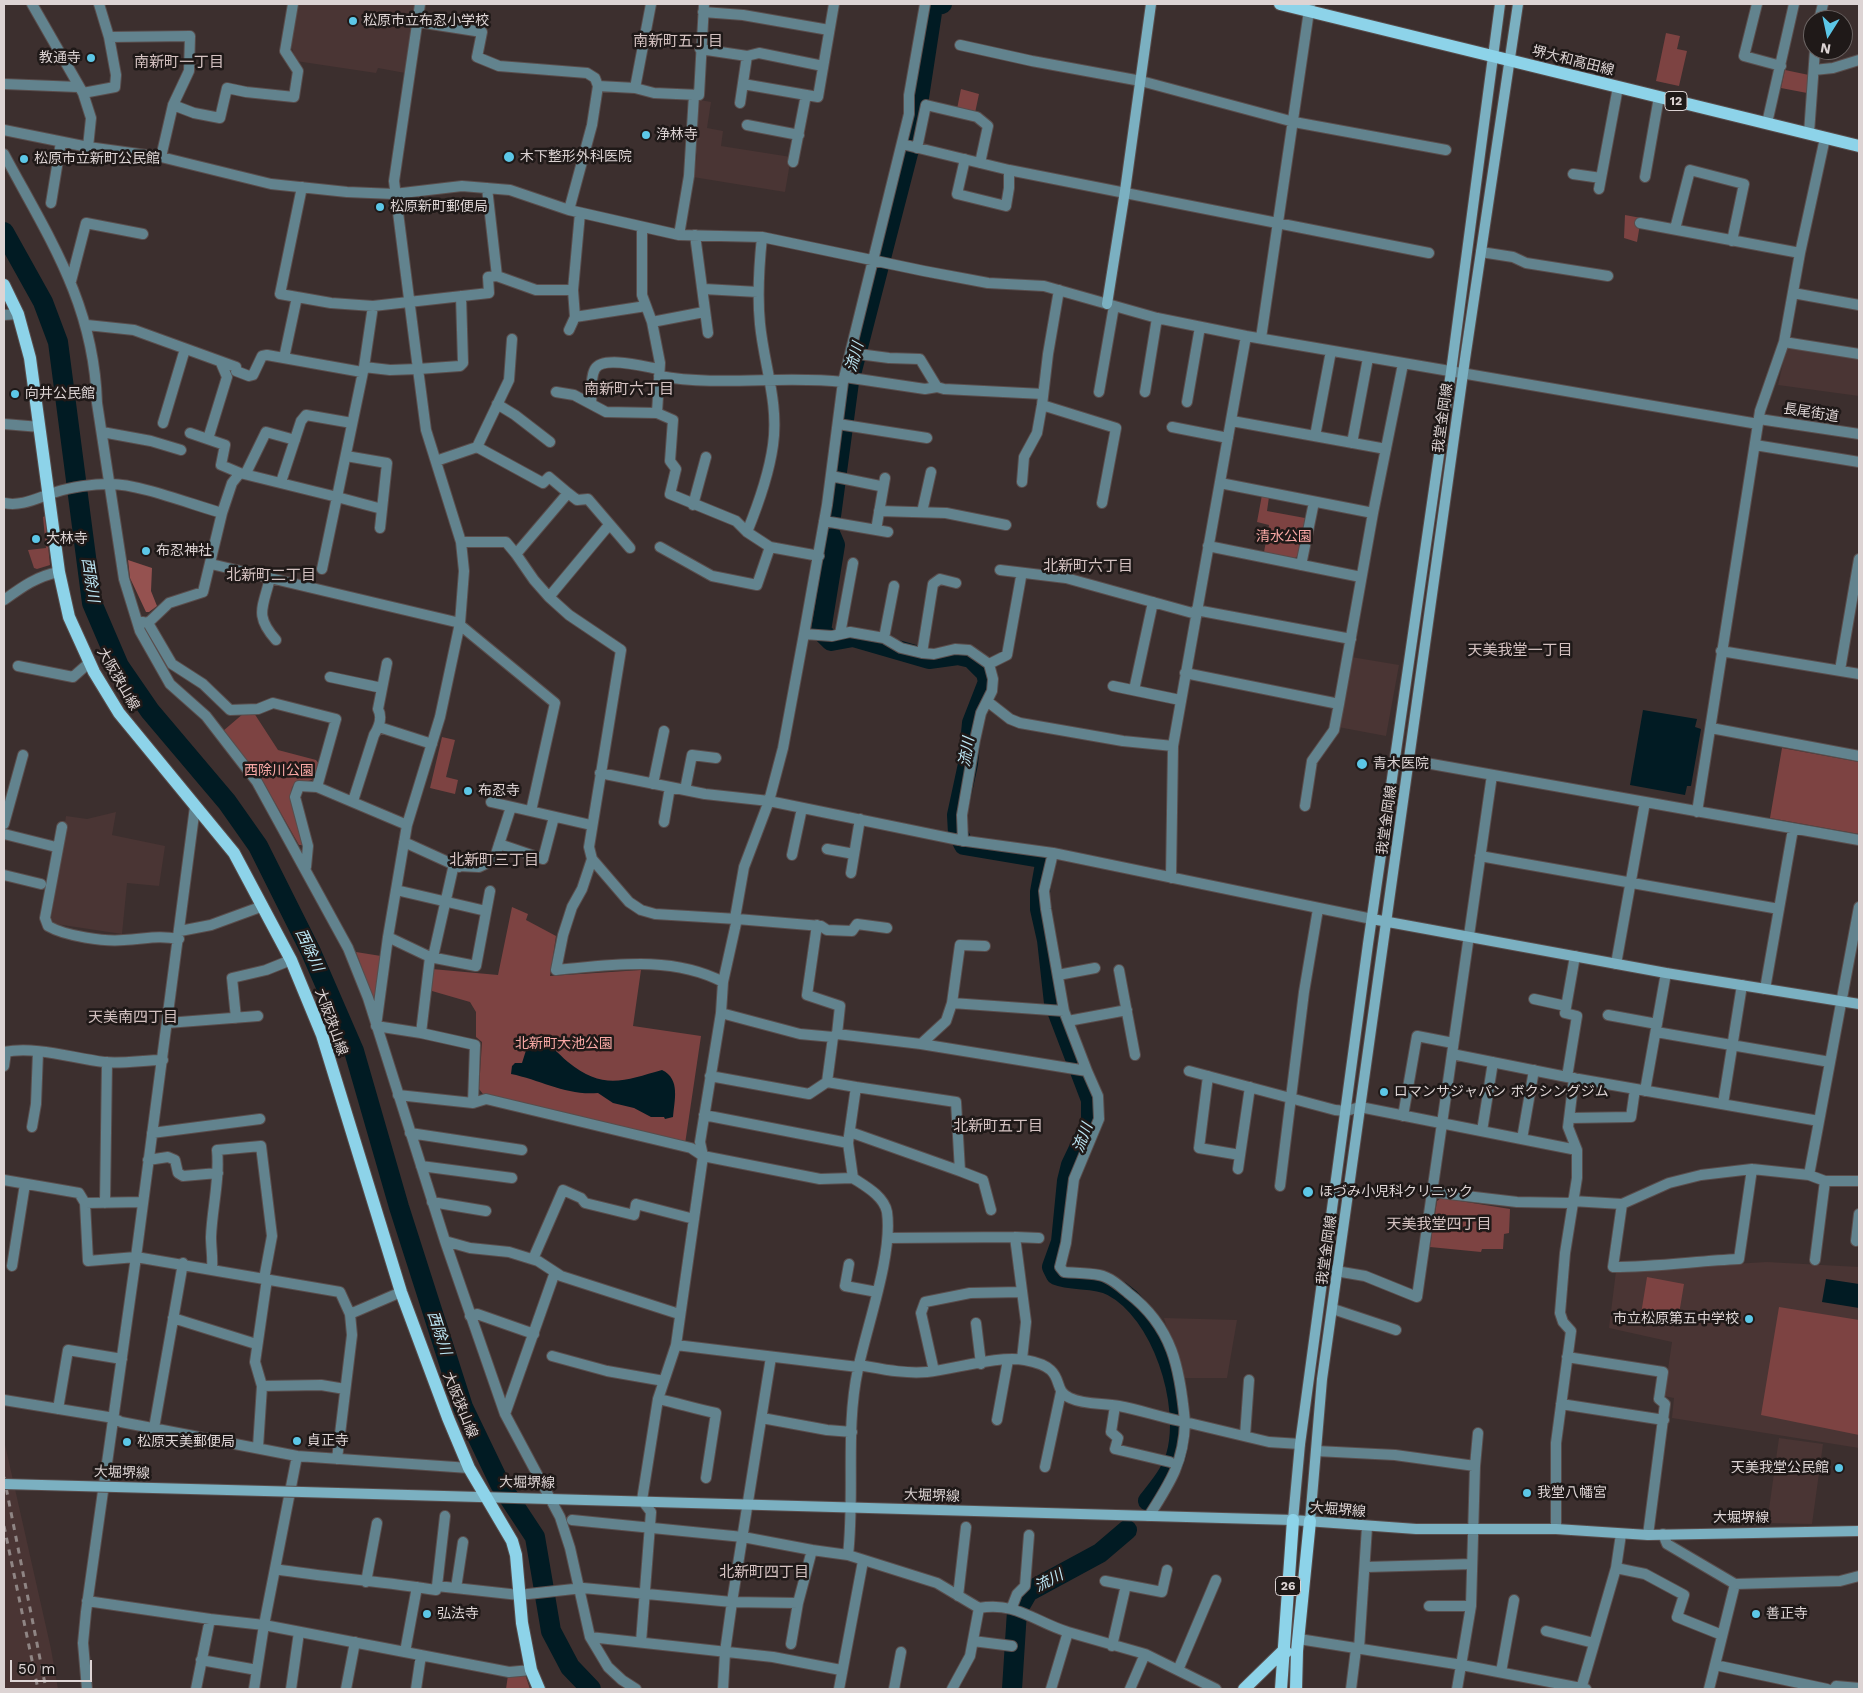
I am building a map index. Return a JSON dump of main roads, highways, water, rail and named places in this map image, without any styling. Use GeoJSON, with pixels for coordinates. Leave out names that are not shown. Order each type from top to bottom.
{"type":"FeatureCollection","features":[{"type":"Feature","properties":{"kind":"main road"},"geometry":{"type":"LineString","coordinates":[[1111,305],[1151,4]]}},
{"type":"Feature","properties":{"kind":"main road","name":"堺大和高田線"},"geometry":{"type":"LineString","coordinates":[[1280,4],[1310,7],[1618,88],[1859,146]]}},
{"type":"Feature","properties":{"kind":"main road","name":"我堂金岡線"},"geometry":{"type":"LineString","coordinates":[[1292,1520],[1300,1444],[1372,919],[1451,372],[1500,4]]}},
{"type":"Feature","properties":{"kind":"main road","name":"我堂金岡線"},"geometry":{"type":"LineString","coordinates":[[1310,1521],[1322,1379],[1463,374],[1518,4]]}},
{"type":"Feature","properties":{"kind":"main road","name":"大阪狭山線"},"geometry":{"type":"LineString","coordinates":[[4,285],[18,314],[30,358],[52,493],[59,572],[69,617],[90,662],[119,713],[234,853],[290,960],[322,1035],[401,1292],[469,1468],[491,1496],[512,1541],[522,1594],[522,1623],[531,1670],[539,1689]]}},
{"type":"Feature","properties":{"kind":"main road"},"geometry":{"type":"LineString","coordinates":[[1372,919],[1666,973],[1859,1004]]}},
{"type":"Feature","properties":{"kind":"main road","name":"大堀堺線"},"geometry":{"type":"LineString","coordinates":[[4,1484],[545,1497],[748,1505],[1292,1520],[1366,1527],[1472,1530],[1556,1529],[1648,1535],[1859,1531]]}},
{"type":"Feature","properties":{"kind":"main road","name":"26"},"geometry":{"type":"LineString","coordinates":[[1281,1689],[1292,1520]]}},
{"type":"Feature","properties":{"kind":"main road","name":"26"},"geometry":{"type":"LineString","coordinates":[[1296,1689],[1298,1645],[1310,1521]]}},
{"type":"Feature","properties":{"kind":"main road"},"geometry":{"type":"LineString","coordinates":[[1244,1689],[1282,1652],[1298,1645]]}},
{"type":"Feature","properties":{"kind":"water"},"geometry":{"type":"Polygon","coordinates":[[[1643,710],[1697,719],[1695,727],[1701,729],[1691,786],[1687,786],[1685,795],[1630,785],[1643,710]]]}},
{"type":"Feature","properties":{"kind":"water"},"geometry":{"type":"Polygon","coordinates":[[[537,1041],[550,1047],[581,1071],[592,1077],[604,1080],[626,1080],[662,1070],[672,1079],[674,1085],[673,1117],[665,1119],[664,1117],[651,1117],[634,1108],[613,1103],[598,1093],[565,1090],[511,1074],[512,1066],[515,1063],[522,1063],[528,1044],[537,1041]]]}},
{"type":"Feature","properties":{"kind":"water"},"geometry":{"type":"Polygon","coordinates":[[[1826,1279],[1859,1284],[1859,1308],[1822,1302],[1826,1279]]]}},
{"type":"Feature","properties":{"kind":"waterway","name":"流川"},"geometry":{"type":"LineString","coordinates":[[942,4],[933,6],[914,130],[849,382],[829,531],[835,545],[821,631],[831,641],[853,637],[929,659],[958,655],[971,658],[986,673],[988,682],[972,723],[968,764],[957,815],[958,833],[964,845],[1041,858],[1045,864],[1040,892],[1040,909],[1047,940],[1054,1003],[1091,1100],[1091,1123],[1071,1165],[1067,1181],[1061,1242],[1052,1267],[1056,1275],[1105,1283],[1130,1299],[1145,1316],[1158,1338],[1168,1361],[1176,1386],[1180,1435],[1176,1456],[1171,1468],[1148,1501]]}},
{"type":"Feature","properties":{"kind":"waterway","name":"西除川"},"geometry":{"type":"LineString","coordinates":[[4,232],[43,302],[58,342],[92,603],[119,666],[150,711],[227,802],[258,846],[311,952],[354,1051],[399,1207],[463,1407],[500,1484],[535,1537],[551,1631],[570,1667],[591,1689]]}},
{"type":"Feature","properties":{"kind":"waterway","name":"流川"},"geometry":{"type":"LineString","coordinates":[[1012,1689],[1017,1611],[1028,1592],[1100,1553],[1127,1530]]}},
{"type":"Feature","properties":{"kind":"railway"},"geometry":{"type":"LineString","coordinates":[[4,1477],[46,1689]]}},
{"type":"Feature","properties":{"kind":"railway"},"geometry":{"type":"LineString","coordinates":[[4,1526],[38,1689]]}},
{"type":"Feature","properties":{"kind":"place","name":"松原市立布忍小学校"},"geometry":{"type":"Point","coordinates":[353,21]}},
{"type":"Feature","properties":{"kind":"place","name":"教通寺"},"geometry":{"type":"Point","coordinates":[91,58]}},
{"type":"Feature","properties":{"kind":"place","name":"浄林寺"},"geometry":{"type":"Point","coordinates":[646,135]}},
{"type":"Feature","properties":{"kind":"place","name":"木下整形外科医院"},"geometry":{"type":"Point","coordinates":[509,157]}},
{"type":"Feature","properties":{"kind":"place","name":"松原市立新町公民館"},"geometry":{"type":"Point","coordinates":[24,159]}},
{"type":"Feature","properties":{"kind":"place","name":"松原新町郵便局"},"geometry":{"type":"Point","coordinates":[380,207]}},
{"type":"Feature","properties":{"kind":"place","name":"向井公民館"},"geometry":{"type":"Point","coordinates":[15,394]}},
{"type":"Feature","properties":{"kind":"place","name":"大林寺"},"geometry":{"type":"Point","coordinates":[36,539]}},
{"type":"Feature","properties":{"kind":"place","name":"布忍神社"},"geometry":{"type":"Point","coordinates":[146,551]}},
{"type":"Feature","properties":{"kind":"place","name":"青木医院"},"geometry":{"type":"Point","coordinates":[1362,764]}},
{"type":"Feature","properties":{"kind":"place","name":"布忍寺"},"geometry":{"type":"Point","coordinates":[468,791]}},
{"type":"Feature","properties":{"kind":"place","name":"ロマンサジャパン ボクシングジム"},"geometry":{"type":"Point","coordinates":[1384,1092]}},
{"type":"Feature","properties":{"kind":"place","name":"ほづみ小児科クリニック"},"geometry":{"type":"Point","coordinates":[1308,1192]}},
{"type":"Feature","properties":{"kind":"place","name":"市立松原第五中学校"},"geometry":{"type":"Point","coordinates":[1749,1319]}},
{"type":"Feature","properties":{"kind":"place","name":"貞正寺"},"geometry":{"type":"Point","coordinates":[297,1441]}},
{"type":"Feature","properties":{"kind":"place","name":"松原天美郵便局"},"geometry":{"type":"Point","coordinates":[127,1442]}},
{"type":"Feature","properties":{"kind":"place","name":"天美我堂公民館"},"geometry":{"type":"Point","coordinates":[1839,1468]}},
{"type":"Feature","properties":{"kind":"place","name":"我堂八幡宮"},"geometry":{"type":"Point","coordinates":[1527,1493]}},
{"type":"Feature","properties":{"kind":"place","name":"弘法寺"},"geometry":{"type":"Point","coordinates":[427,1614]}},
{"type":"Feature","properties":{"kind":"place","name":"善正寺"},"geometry":{"type":"Point","coordinates":[1756,1614]}},
{"type":"Feature","properties":{"kind":"district","name":"南新町五丁目"},"geometry":{"type":"Point","coordinates":[678,42]}},
{"type":"Feature","properties":{"kind":"district","name":"南新町一丁目"},"geometry":{"type":"Point","coordinates":[179,63]}},
{"type":"Feature","properties":{"kind":"district","name":"南新町六丁目"},"geometry":{"type":"Point","coordinates":[629,390]}},
{"type":"Feature","properties":{"kind":"district","name":"北新町六丁目"},"geometry":{"type":"Point","coordinates":[1088,567]}},
{"type":"Feature","properties":{"kind":"district","name":"北新町二丁目"},"geometry":{"type":"Point","coordinates":[271,576]}},
{"type":"Feature","properties":{"kind":"district","name":"天美我堂一丁目"},"geometry":{"type":"Point","coordinates":[1520,651]}},
{"type":"Feature","properties":{"kind":"district","name":"北新町三丁目"},"geometry":{"type":"Point","coordinates":[494,861]}},
{"type":"Feature","properties":{"kind":"district","name":"天美南四丁目"},"geometry":{"type":"Point","coordinates":[133,1018]}},
{"type":"Feature","properties":{"kind":"district","name":"北新町五丁目"},"geometry":{"type":"Point","coordinates":[998,1127]}},
{"type":"Feature","properties":{"kind":"district","name":"天美我堂四丁目"},"geometry":{"type":"Point","coordinates":[1439,1225]}},
{"type":"Feature","properties":{"kind":"district","name":"北新町四丁目"},"geometry":{"type":"Point","coordinates":[764,1573]}},
{"type":"Feature","properties":{"kind":"park label","name":"清水公園"},"geometry":{"type":"Point","coordinates":[1284,537]}},
{"type":"Feature","properties":{"kind":"park label","name":"西除川公園"},"geometry":{"type":"Point","coordinates":[279,771]}},
{"type":"Feature","properties":{"kind":"park label","name":"北新町大池公園"},"geometry":{"type":"Point","coordinates":[564,1044]}}]}
